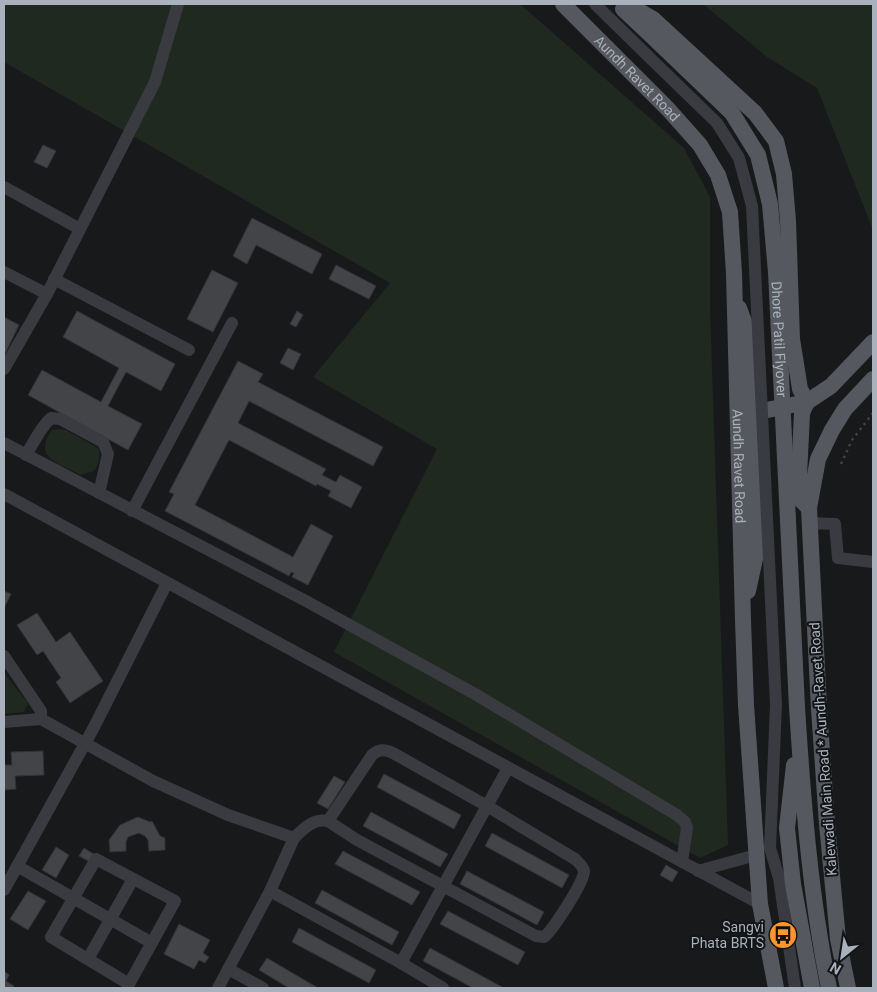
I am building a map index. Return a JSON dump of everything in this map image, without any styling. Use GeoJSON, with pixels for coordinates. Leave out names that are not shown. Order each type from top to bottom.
{"type":"FeatureCollection","features":[{"type":"Feature","properties":{"kind":"main road","name":"Aundh Ravet Road"},"geometry":{"type":"LineString","coordinates":[[563,4],[668,109],[700,145],[718,175],[730,212],[743,620],[763,851],[760,904],[778,988]]}},
{"type":"Feature","properties":{"kind":"main road","name":"Dhore Patil Flyover"},"geometry":{"type":"LineString","coordinates":[[618,4],[732,113],[758,155],[770,204],[776,272],[798,731]]}},
{"type":"Feature","properties":{"kind":"main road"},"geometry":{"type":"LineString","coordinates":[[627,4],[654,19],[755,112],[776,141],[784,174],[788,221],[792,339],[800,389],[807,402]]}},
{"type":"Feature","properties":{"kind":"main road"},"geometry":{"type":"LineString","coordinates":[[734,294],[750,338],[756,554],[743,620]]}},
{"type":"Feature","properties":{"kind":"main road"},"geometry":{"type":"LineString","coordinates":[[752,413],[807,402],[831,386],[873,342]]}},
{"type":"Feature","properties":{"kind":"main road"},"geometry":{"type":"LineString","coordinates":[[809,516],[818,459],[845,409],[873,379]]}},
{"type":"Feature","properties":{"kind":"main road"},"geometry":{"type":"LineString","coordinates":[[807,402],[802,413],[798,497],[809,516]]}},
{"type":"Feature","properties":{"kind":"main road","name":"Kalewadi Main Road * Aundh-Ravet Road"},"geometry":{"type":"LineString","coordinates":[[809,516],[827,824],[837,929],[848,988]]}},
{"type":"Feature","properties":{"kind":"main road"},"geometry":{"type":"LineString","coordinates":[[805,809],[820,729]]}},
{"type":"Feature","properties":{"kind":"main road"},"geometry":{"type":"LineString","coordinates":[[798,731],[811,882],[819,941],[829,988]]}},
{"type":"Feature","properties":{"kind":"main road"},"geometry":{"type":"LineString","coordinates":[[798,731],[787,828],[792,884],[812,988]]}},
{"type":"Feature","properties":{"kind":"street"},"geometry":{"type":"LineString","coordinates":[[4,369],[47,294],[155,82],[178,4]]}},
{"type":"Feature","properties":{"kind":"street"},"geometry":{"type":"LineString","coordinates":[[595,4],[717,123],[739,158],[752,206],[776,705],[761,864],[768,928],[778,988]]}},
{"type":"Feature","properties":{"kind":"street"},"geometry":{"type":"LineString","coordinates":[[4,188],[80,229]]}},
{"type":"Feature","properties":{"kind":"street"},"geometry":{"type":"LineString","coordinates":[[4,272],[47,294]]}},
{"type":"Feature","properties":{"kind":"street"},"geometry":{"type":"LineString","coordinates":[[54,279],[189,350]]}},
{"type":"Feature","properties":{"kind":"street"},"geometry":{"type":"LineString","coordinates":[[132,511],[232,323]]}},
{"type":"Feature","properties":{"kind":"street"},"geometry":{"type":"LineString","coordinates":[[26,455],[41,428],[51,418],[60,419],[103,442],[106,447],[108,454],[99,493]]}},
{"type":"Feature","properties":{"kind":"street"},"geometry":{"type":"LineString","coordinates":[[4,443],[306,601],[475,694],[677,814],[685,822],[687,828],[682,862]]}},
{"type":"Feature","properties":{"kind":"street"},"geometry":{"type":"LineString","coordinates":[[4,494],[760,904]]}},
{"type":"Feature","properties":{"kind":"street"},"geometry":{"type":"LineString","coordinates":[[809,516],[835,524],[838,558],[873,562]]}},
{"type":"Feature","properties":{"kind":"street"},"geometry":{"type":"LineString","coordinates":[[4,890],[85,742],[167,583]]}},
{"type":"Feature","properties":{"kind":"street"},"geometry":{"type":"LineString","coordinates":[[4,656],[41,711],[41,719]]}},
{"type":"Feature","properties":{"kind":"street"},"geometry":{"type":"LineString","coordinates":[[4,722],[41,719],[153,781],[228,815],[294,838]]}},
{"type":"Feature","properties":{"kind":"street"},"geometry":{"type":"LineString","coordinates":[[218,988],[270,891],[294,838],[314,821],[328,821],[357,840],[536,936],[544,938],[553,929],[584,872],[582,866],[575,859],[487,806],[385,750],[378,750],[372,755],[328,821]]}},
{"type":"Feature","properties":{"kind":"street"},"geometry":{"type":"LineString","coordinates":[[401,963],[508,768]]}},
{"type":"Feature","properties":{"kind":"street"},"geometry":{"type":"LineString","coordinates":[[698,871],[763,851]]}},
{"type":"Feature","properties":{"kind":"street"},"geometry":{"type":"LineString","coordinates":[[763,851],[779,878],[795,988]]}},
{"type":"Feature","properties":{"kind":"street"},"geometry":{"type":"LineString","coordinates":[[96,859],[175,901],[129,984],[51,937],[73,898],[96,859]]}},
{"type":"Feature","properties":{"kind":"street"},"geometry":{"type":"LineString","coordinates":[[17,866],[152,943]]}},
{"type":"Feature","properties":{"kind":"street"},"geometry":{"type":"LineString","coordinates":[[88,959],[133,879]]}},
{"type":"Feature","properties":{"kind":"street"},"geometry":{"type":"LineString","coordinates":[[270,891],[443,988]]}},
{"type":"Feature","properties":{"kind":"street"},"geometry":{"type":"LineString","coordinates":[[228,969],[263,988]]}},
{"type":"Feature","properties":{"kind":"path"},"geometry":{"type":"LineString","coordinates":[[841,464],[852,440],[873,412]]}},
{"type":"Feature","properties":{"kind":"shaded area"},"geometry":{"type":"Polygon","coordinates":[[[4,4],[520,4],[684,148],[710,197],[710,308],[728,845],[700,858],[334,652],[437,449],[313,377],[390,283],[4,62],[4,4]]]}},
{"type":"Feature","properties":{"kind":"shaded area"},"geometry":{"type":"Polygon","coordinates":[[[703,4],[873,4],[873,230],[817,88],[767,57],[703,4]]]}},
{"type":"Feature","properties":{"kind":"shaded area"},"geometry":{"type":"Polygon","coordinates":[[[52,430],[66,430],[98,448],[99,460],[94,471],[81,475],[51,458],[45,447],[52,430]]]}},
{"type":"Feature","properties":{"kind":"shaded area"},"geometry":{"type":"Polygon","coordinates":[[[4,673],[28,703],[24,712],[4,714],[4,673]]]}},
{"type":"Feature","properties":{"kind":"building"},"geometry":{"type":"Polygon","coordinates":[[[43,145],[56,151],[47,168],[34,162],[43,145]]]}},
{"type":"Feature","properties":{"kind":"building"},"geometry":{"type":"Polygon","coordinates":[[[252,218],[322,254],[312,274],[256,245],[247,264],[233,256],[252,218]]]}},
{"type":"Feature","properties":{"kind":"building"},"geometry":{"type":"Polygon","coordinates":[[[336,265],[376,286],[369,299],[329,279],[336,265]]]}},
{"type":"Feature","properties":{"kind":"building"},"geometry":{"type":"Polygon","coordinates":[[[212,270],[238,283],[213,332],[187,319],[212,270]]]}},
{"type":"Feature","properties":{"kind":"building"},"geometry":{"type":"Polygon","coordinates":[[[77,311],[175,364],[161,391],[126,372],[108,406],[142,424],[128,450],[28,395],[42,370],[101,402],[119,368],[63,337],[77,311]]]}},
{"type":"Feature","properties":{"kind":"building"},"geometry":{"type":"Polygon","coordinates":[[[297,311],[303,315],[296,327],[290,324],[297,311]]]}},
{"type":"Feature","properties":{"kind":"building"},"geometry":{"type":"Polygon","coordinates":[[[4,317],[19,325],[5,354],[4,354],[4,317]]]}},
{"type":"Feature","properties":{"kind":"building"},"geometry":{"type":"Polygon","coordinates":[[[288,348],[301,354],[293,370],[280,363],[288,348]]]}},
{"type":"Feature","properties":{"kind":"building"},"geometry":{"type":"Polygon","coordinates":[[[238,361],[263,374],[258,382],[383,447],[373,466],[249,401],[238,423],[326,469],[322,475],[336,482],[340,475],[362,487],[351,508],[328,496],[331,491],[317,484],[316,486],[229,440],[195,505],[293,557],[311,524],[333,536],[308,585],[292,577],[294,573],[291,572],[289,576],[165,511],[174,494],[169,492],[238,361]]]}},
{"type":"Feature","properties":{"kind":"building"},"geometry":{"type":"Polygon","coordinates":[[[4,591],[11,594],[4,608],[4,591]]]}},
{"type":"Feature","properties":{"kind":"building"},"geometry":{"type":"Polygon","coordinates":[[[37,613],[56,642],[70,632],[103,681],[70,703],[56,682],[61,678],[43,651],[37,655],[17,625],[37,613]]]}},
{"type":"Feature","properties":{"kind":"building"},"geometry":{"type":"Polygon","coordinates":[[[43,751],[44,775],[15,776],[16,789],[4,790],[4,765],[12,765],[11,752],[43,751]]]}},
{"type":"Feature","properties":{"kind":"building"},"geometry":{"type":"Polygon","coordinates":[[[384,774],[461,815],[454,829],[377,787],[384,774]]]}},
{"type":"Feature","properties":{"kind":"building"},"geometry":{"type":"Polygon","coordinates":[[[334,776],[345,782],[328,809],[317,803],[334,776]]]}},
{"type":"Feature","properties":{"kind":"building"},"geometry":{"type":"Polygon","coordinates":[[[371,812],[448,854],[440,867],[363,826],[371,812]]]}},
{"type":"Feature","properties":{"kind":"building"},"geometry":{"type":"Polygon","coordinates":[[[138,817],[150,822],[152,821],[160,836],[165,838],[165,850],[149,851],[148,840],[139,833],[128,837],[126,851],[110,852],[109,840],[120,825],[138,817]]]}},
{"type":"Feature","properties":{"kind":"building"},"geometry":{"type":"Polygon","coordinates":[[[492,833],[569,875],[562,888],[485,846],[492,833]]]}},
{"type":"Feature","properties":{"kind":"building"},"geometry":{"type":"Polygon","coordinates":[[[56,847],[69,855],[56,878],[42,870],[56,847]]]}},
{"type":"Feature","properties":{"kind":"building"},"geometry":{"type":"Polygon","coordinates":[[[84,848],[95,855],[90,862],[79,856],[84,848]]]}},
{"type":"Feature","properties":{"kind":"building"},"geometry":{"type":"Polygon","coordinates":[[[343,851],[420,892],[412,905],[335,864],[343,851]]]}},
{"type":"Feature","properties":{"kind":"building"},"geometry":{"type":"Polygon","coordinates":[[[666,865],[678,872],[672,882],[660,875],[666,865]]]}},
{"type":"Feature","properties":{"kind":"building"},"geometry":{"type":"Polygon","coordinates":[[[467,871],[544,912],[537,925],[460,884],[467,871]]]}},
{"type":"Feature","properties":{"kind":"building"},"geometry":{"type":"Polygon","coordinates":[[[322,890],[399,932],[392,945],[315,903],[322,890]]]}},
{"type":"Feature","properties":{"kind":"building"},"geometry":{"type":"Polygon","coordinates":[[[28,891],[46,901],[28,930],[10,919],[28,891]]]}},
{"type":"Feature","properties":{"kind":"building"},"geometry":{"type":"Polygon","coordinates":[[[448,911],[525,952],[518,965],[440,924],[448,911]]]}},
{"type":"Feature","properties":{"kind":"building"},"geometry":{"type":"Polygon","coordinates":[[[179,924],[210,940],[203,953],[209,957],[205,963],[199,960],[194,969],[164,954],[179,924]]]}},
{"type":"Feature","properties":{"kind":"building"},"geometry":{"type":"Polygon","coordinates":[[[299,928],[376,970],[369,983],[292,942],[299,928]]]}},
{"type":"Feature","properties":{"kind":"building"},"geometry":{"type":"Polygon","coordinates":[[[430,948],[504,988],[473,988],[423,961],[430,948]]]}},
{"type":"Feature","properties":{"kind":"building"},"geometry":{"type":"Polygon","coordinates":[[[267,958],[318,988],[289,988],[259,970],[267,958]]]}},
{"type":"Feature","properties":{"kind":"building"},"geometry":{"type":"Polygon","coordinates":[[[4,971],[9,975],[6,981],[14,986],[12,988],[4,988],[4,971]]]}},
{"type":"Feature","properties":{"kind":"place","name":"Sangvi Phata BRTS"},"geometry":{"type":"Point","coordinates":[783,935]}}]}
